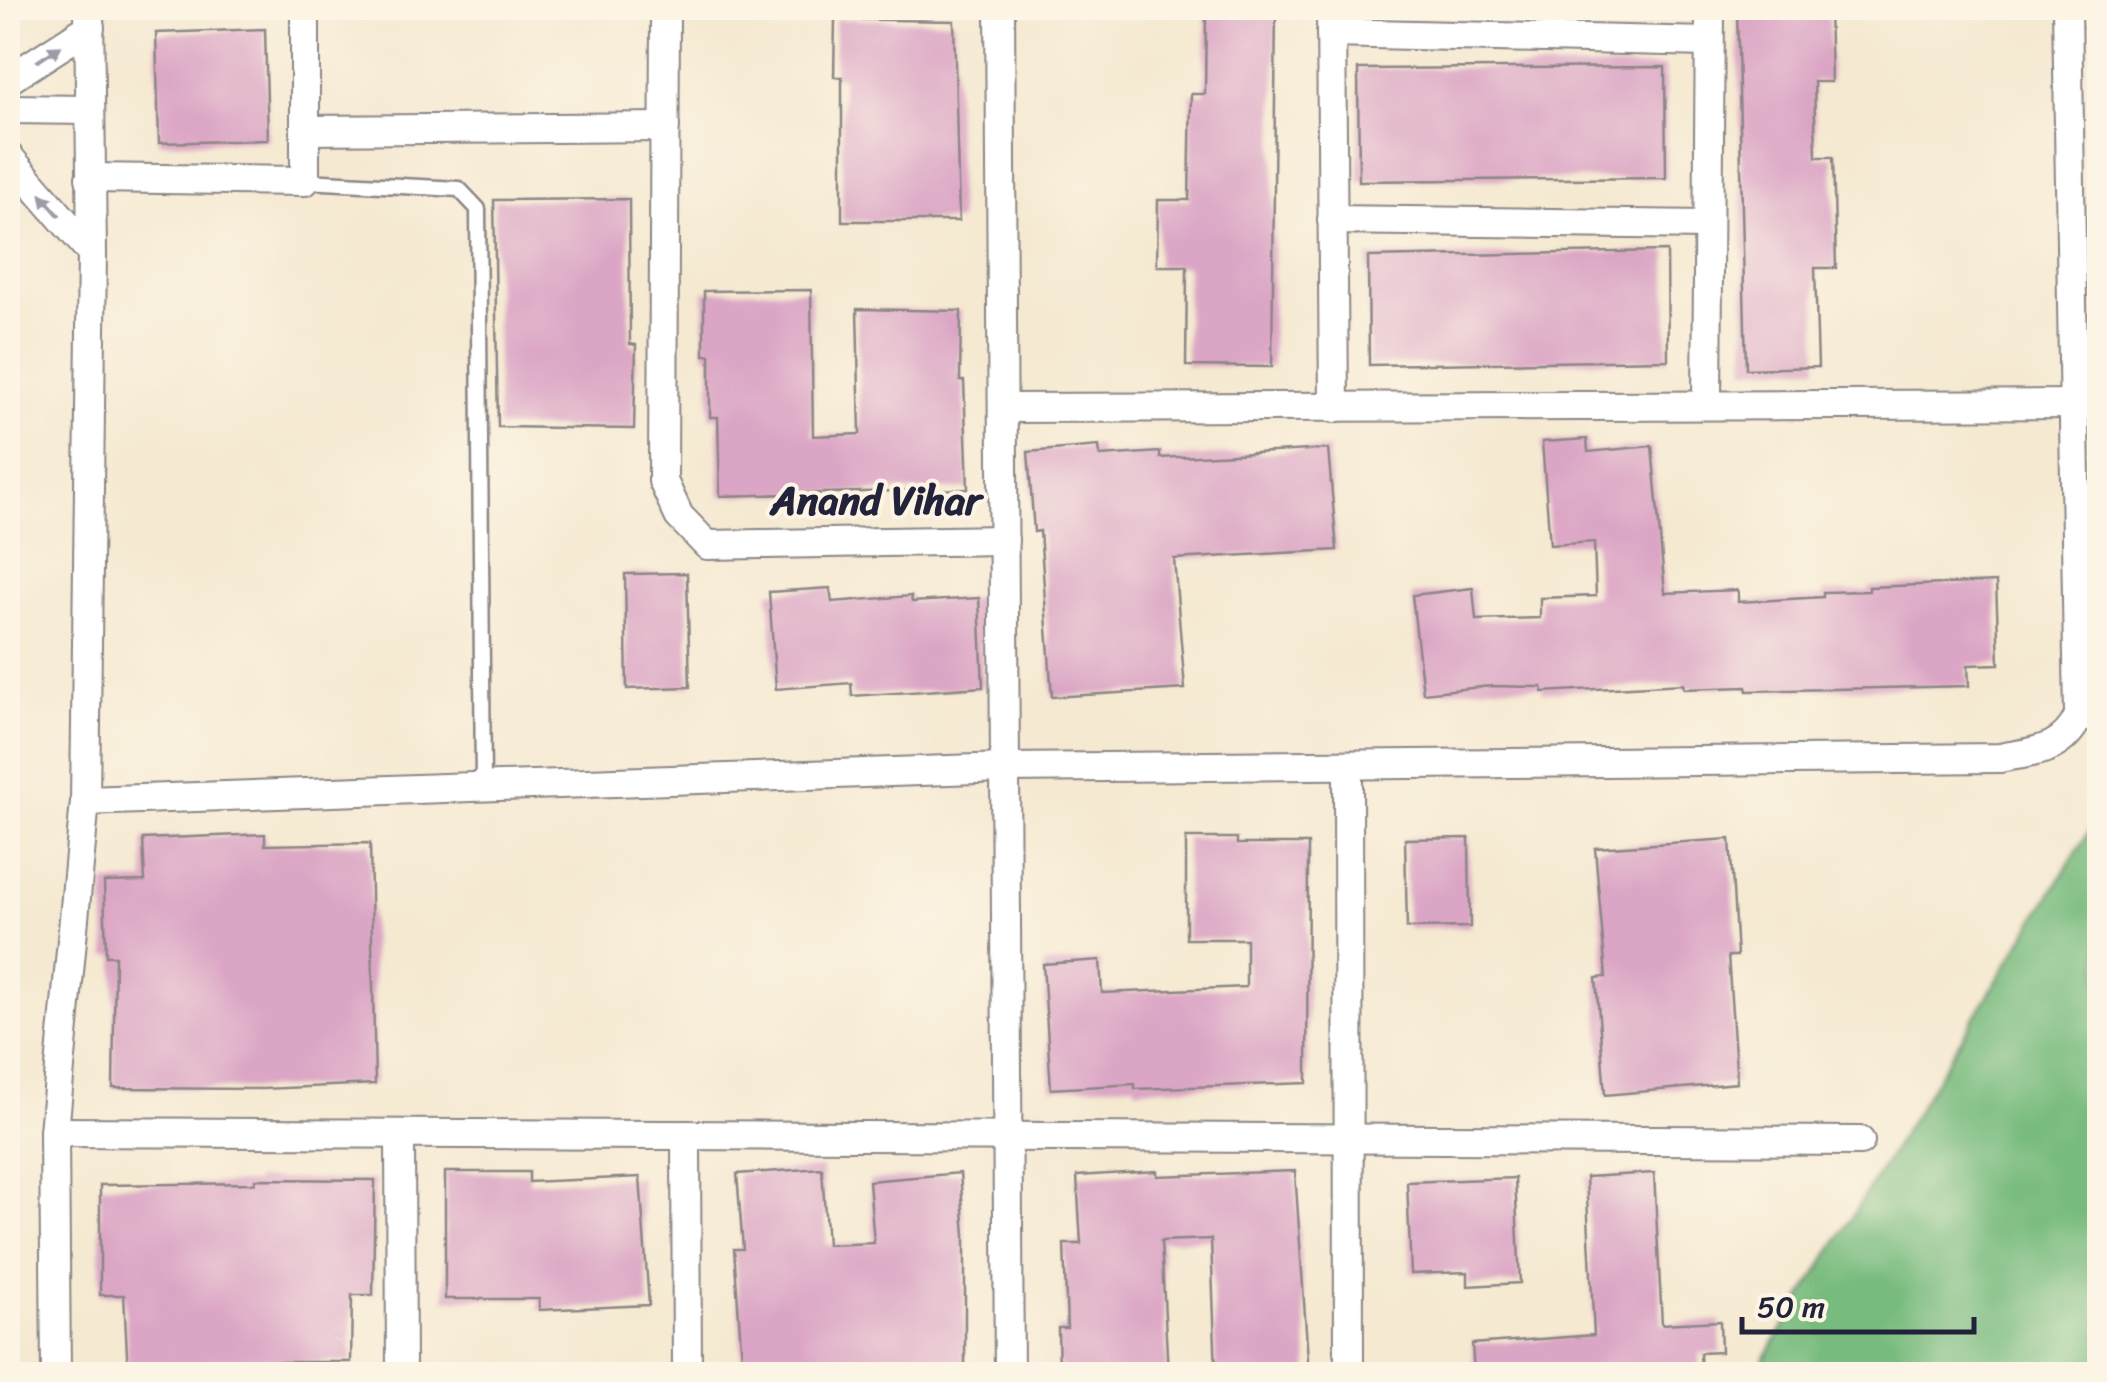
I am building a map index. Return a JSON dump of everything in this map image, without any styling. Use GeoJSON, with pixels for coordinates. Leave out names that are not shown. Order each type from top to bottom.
{"type":"FeatureCollection","features":[{"type":"Feature","properties":{"kind":"street"},"geometry":{"type":"LineString","coordinates":[[90,178],[305,181],[305,8]]}},
{"type":"Feature","properties":{"kind":"street"},"geometry":{"type":"LineString","coordinates":[[665,8],[662,481],[678,516],[708,545],[1004,540]]}},
{"type":"Feature","properties":{"kind":"street"},"geometry":{"type":"LineString","coordinates":[[1000,8],[1009,1374]]}},
{"type":"Feature","properties":{"kind":"street"},"geometry":{"type":"LineString","coordinates":[[1707,406],[1710,8]]}},
{"type":"Feature","properties":{"kind":"street"},"geometry":{"type":"LineString","coordinates":[[85,801],[1005,768],[2000,758],[2056,747],[2070,735],[2079,716],[2087,404],[2067,8]]}},
{"type":"Feature","properties":{"kind":"street"},"geometry":{"type":"LineString","coordinates":[[8,80],[90,18]]}},
{"type":"Feature","properties":{"kind":"street"},"geometry":{"type":"LineString","coordinates":[[56,1374],[54,1132],[85,801],[92,254],[90,18]]}},
{"type":"Feature","properties":{"kind":"street"},"geometry":{"type":"LineString","coordinates":[[1334,408],[1331,20],[1709,42]]}},
{"type":"Feature","properties":{"kind":"street"},"geometry":{"type":"LineString","coordinates":[[8,109],[90,110]]}},
{"type":"Feature","properties":{"kind":"street"},"geometry":{"type":"LineString","coordinates":[[305,130],[664,128]]}},
{"type":"Feature","properties":{"kind":"street"},"geometry":{"type":"LineString","coordinates":[[8,156],[92,254]]}},
{"type":"Feature","properties":{"kind":"street"},"geometry":{"type":"LineString","coordinates":[[1332,220],[1708,225]]}},
{"type":"Feature","properties":{"kind":"street"},"geometry":{"type":"LineString","coordinates":[[1003,408],[2087,404]]}},
{"type":"Feature","properties":{"kind":"street"},"geometry":{"type":"LineString","coordinates":[[1348,765],[1349,1374]]}},
{"type":"Feature","properties":{"kind":"street"},"geometry":{"type":"LineString","coordinates":[[54,1132],[1860,1141]]}},
{"type":"Feature","properties":{"kind":"street"},"geometry":{"type":"LineString","coordinates":[[400,1134],[401,1374]]}},
{"type":"Feature","properties":{"kind":"street"},"geometry":{"type":"LineString","coordinates":[[686,1135],[686,1374]]}},
{"type":"Feature","properties":{"kind":"lane"},"geometry":{"type":"LineString","coordinates":[[305,181],[458,189],[478,209],[484,784]]}},
{"type":"Feature","properties":{"kind":"green space"},"geometry":{"type":"Polygon","coordinates":[[[2099,815],[2099,1374],[1755,1374],[2099,815]]]}},
{"type":"Feature","properties":{"kind":"building"},"geometry":{"type":"Polygon","coordinates":[[[1206,8],[1276,8],[1272,367],[1186,366],[1187,266],[1157,266],[1158,200],[1189,200],[1191,94],[1205,94],[1206,8]]]}},
{"type":"Feature","properties":{"kind":"building"},"geometry":{"type":"Polygon","coordinates":[[[1737,8],[1829,8],[1831,82],[1814,82],[1816,157],[1833,157],[1836,268],[1815,268],[1818,367],[1746,369],[1737,8]]]}},
{"type":"Feature","properties":{"kind":"building"},"geometry":{"type":"Polygon","coordinates":[[[835,19],[954,21],[959,221],[842,221],[842,77],[834,77],[835,19]]]}},
{"type":"Feature","properties":{"kind":"building"},"geometry":{"type":"Polygon","coordinates":[[[265,29],[268,140],[159,143],[156,33],[265,29]]]}},
{"type":"Feature","properties":{"kind":"building"},"geometry":{"type":"Polygon","coordinates":[[[1665,67],[1666,178],[1359,181],[1358,69],[1665,67]]]}},
{"type":"Feature","properties":{"kind":"building"},"geometry":{"type":"Polygon","coordinates":[[[629,199],[630,344],[636,345],[634,429],[498,427],[494,200],[629,199]]]}},
{"type":"Feature","properties":{"kind":"building"},"geometry":{"type":"Polygon","coordinates":[[[1667,251],[1668,360],[1369,365],[1368,257],[1667,251]]]}},
{"type":"Feature","properties":{"kind":"building"},"geometry":{"type":"Polygon","coordinates":[[[811,290],[813,436],[860,434],[857,309],[961,311],[960,381],[964,381],[968,489],[720,496],[718,417],[710,417],[710,355],[704,355],[704,291],[811,290]]]}},
{"type":"Feature","properties":{"kind":"building"},"geometry":{"type":"Polygon","coordinates":[[[1587,439],[1588,452],[1652,446],[1665,593],[1738,590],[1738,602],[1823,597],[1823,592],[1869,591],[1869,587],[1996,582],[1999,664],[1968,665],[1969,686],[1747,691],[1746,687],[1684,689],[1683,684],[1543,692],[1542,687],[1491,686],[1423,693],[1412,595],[1473,588],[1476,620],[1540,618],[1540,598],[1596,596],[1594,542],[1550,545],[1542,442],[1587,439]]]}},
{"type":"Feature","properties":{"kind":"building"},"geometry":{"type":"Polygon","coordinates":[[[1099,446],[1100,456],[1160,452],[1160,458],[1328,449],[1337,550],[1174,559],[1185,689],[1052,697],[1040,531],[1034,532],[1028,452],[1099,446]]]}},
{"type":"Feature","properties":{"kind":"building"},"geometry":{"type":"Polygon","coordinates":[[[687,573],[690,687],[627,689],[625,574],[687,573]]]}},
{"type":"Feature","properties":{"kind":"building"},"geometry":{"type":"Polygon","coordinates":[[[830,588],[832,602],[911,596],[912,602],[979,598],[983,687],[852,696],[851,683],[776,689],[769,592],[830,588]]]}},
{"type":"Feature","properties":{"kind":"building"},"geometry":{"type":"Polygon","coordinates":[[[265,834],[265,845],[370,843],[375,1084],[262,1089],[113,1088],[115,956],[106,956],[104,882],[145,881],[143,839],[265,834]]]}},
{"type":"Feature","properties":{"kind":"building"},"geometry":{"type":"Polygon","coordinates":[[[1186,838],[1237,838],[1237,844],[1308,844],[1307,1083],[1135,1089],[1135,1084],[1051,1089],[1043,964],[1100,960],[1102,993],[1246,987],[1246,939],[1186,939],[1186,838]]]}},
{"type":"Feature","properties":{"kind":"building"},"geometry":{"type":"Polygon","coordinates":[[[1469,838],[1470,927],[1407,928],[1405,839],[1469,838]]]}},
{"type":"Feature","properties":{"kind":"building"},"geometry":{"type":"Polygon","coordinates":[[[1730,839],[1737,956],[1728,956],[1737,1083],[1605,1095],[1596,978],[1606,977],[1595,848],[1730,839]]]}},
{"type":"Feature","properties":{"kind":"building"},"geometry":{"type":"Polygon","coordinates":[[[822,1168],[827,1245],[874,1243],[869,1181],[960,1173],[965,1235],[965,1374],[868,1374],[868,1369],[743,1374],[734,1249],[743,1249],[737,1174],[822,1168]]]}},
{"type":"Feature","properties":{"kind":"building"},"geometry":{"type":"Polygon","coordinates":[[[1157,1171],[1157,1176],[1295,1171],[1309,1374],[1216,1374],[1211,1239],[1161,1241],[1168,1373],[1059,1374],[1058,1328],[1067,1328],[1064,1244],[1081,1244],[1077,1176],[1157,1171]]]}},
{"type":"Feature","properties":{"kind":"building"},"geometry":{"type":"Polygon","coordinates":[[[445,1172],[529,1172],[529,1182],[640,1177],[649,1305],[539,1310],[539,1299],[445,1299],[445,1172]]]}},
{"type":"Feature","properties":{"kind":"building"},"geometry":{"type":"Polygon","coordinates":[[[1654,1173],[1662,1324],[1720,1321],[1721,1352],[1700,1353],[1701,1374],[1474,1374],[1472,1344],[1594,1335],[1586,1177],[1654,1173]]]}},
{"type":"Feature","properties":{"kind":"building"},"geometry":{"type":"Polygon","coordinates":[[[1515,1178],[1520,1283],[1468,1286],[1468,1272],[1411,1274],[1407,1182],[1515,1178]]]}},
{"type":"Feature","properties":{"kind":"building"},"geometry":{"type":"Polygon","coordinates":[[[255,1179],[375,1180],[373,1295],[352,1295],[351,1362],[224,1362],[224,1374],[128,1374],[124,1295],[100,1295],[100,1185],[255,1183],[255,1179]]]}},
{"type":"Feature","properties":{"kind":"district","name":"Anand Vihar"},"geometry":{"type":"Point","coordinates":[876,500]}}]}
